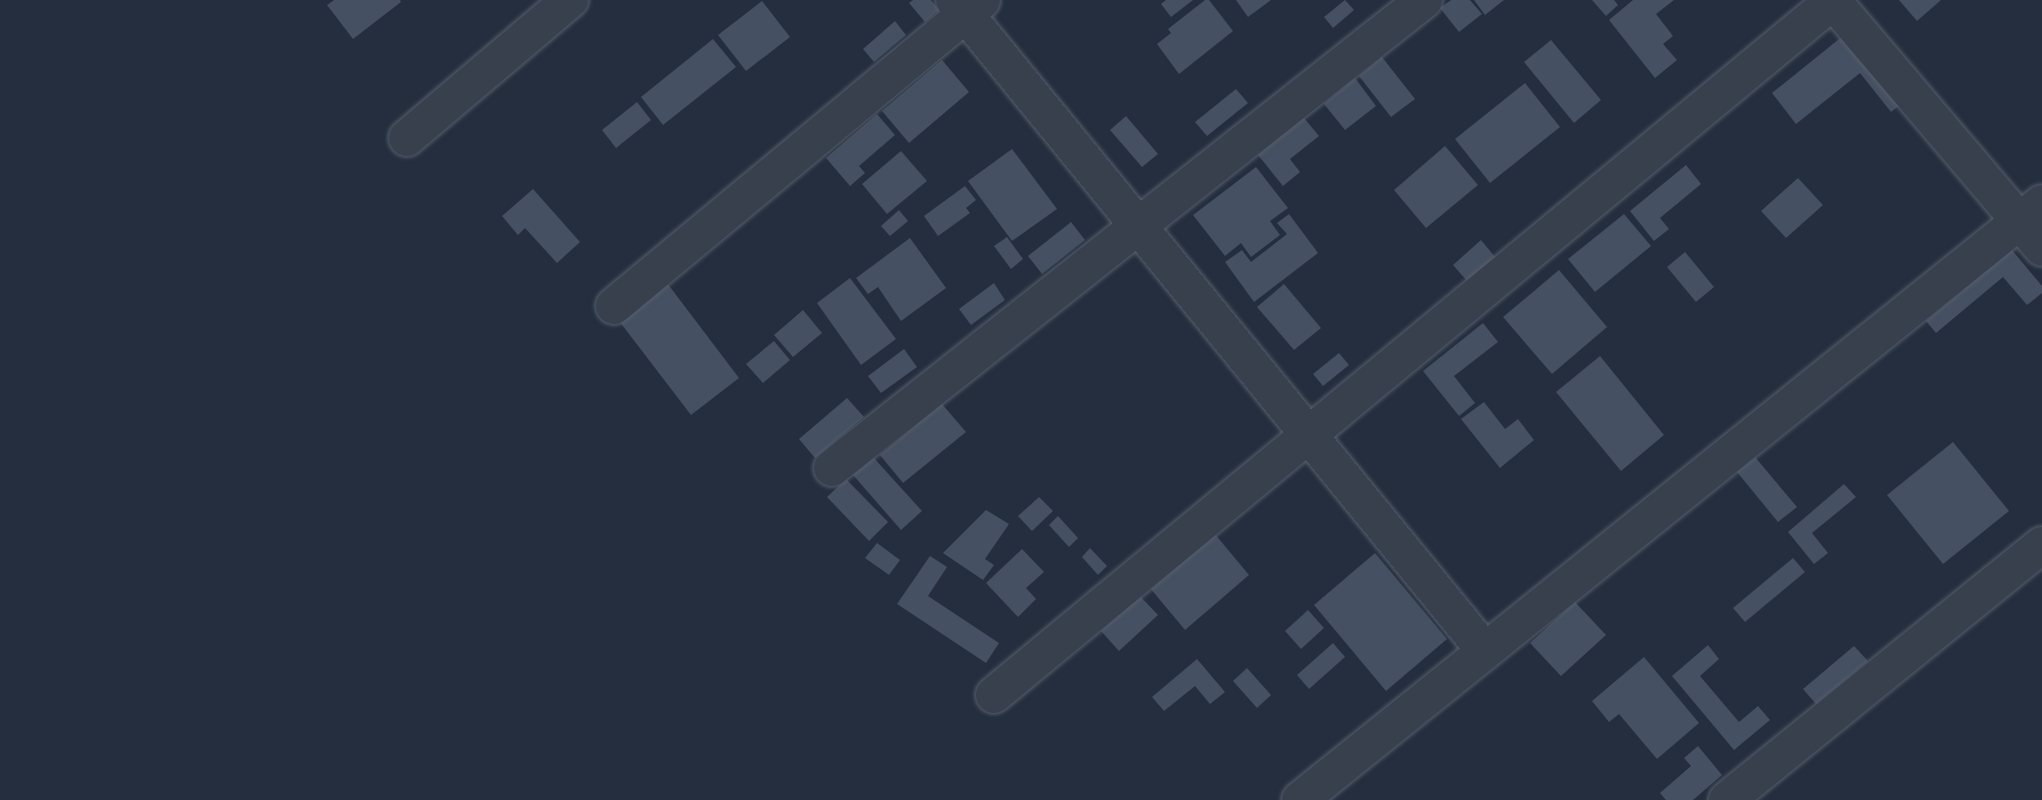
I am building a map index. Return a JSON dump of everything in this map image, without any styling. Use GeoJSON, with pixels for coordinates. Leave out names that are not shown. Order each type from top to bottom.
{"type":"FeatureCollection","features":[{"type":"Feature","properties":{"kind":"street"},"geometry":{"type":"LineString","coordinates":[[407,138],[570,0]]}},
{"type":"Feature","properties":{"kind":"street"},"geometry":{"type":"LineString","coordinates":[[832,468],[1424,0]]}},
{"type":"Feature","properties":{"kind":"street"},"geometry":{"type":"LineString","coordinates":[[994,695],[1833,0],[2030,212],[2042,248]]}},
{"type":"Feature","properties":{"kind":"street"},"geometry":{"type":"LineString","coordinates":[[614,306],[968,5],[1141,226],[1485,651]]}},
{"type":"Feature","properties":{"kind":"street"},"geometry":{"type":"LineString","coordinates":[[1300,800],[2030,212]]}},
{"type":"Feature","properties":{"kind":"street"},"geometry":{"type":"LineString","coordinates":[[1727,800],[2042,545]]}},
{"type":"Feature","properties":{"kind":"building"},"geometry":{"type":"Polygon","coordinates":[[[334,0],[401,2],[353,39],[327,5],[334,0]]]}},
{"type":"Feature","properties":{"kind":"building"},"geometry":{"type":"Polygon","coordinates":[[[913,0],[931,0],[939,10],[925,22],[909,3],[913,0]]]}},
{"type":"Feature","properties":{"kind":"building"},"geometry":{"type":"Polygon","coordinates":[[[1166,0],[1193,0],[1171,17],[1161,4],[1166,0]]]}},
{"type":"Feature","properties":{"kind":"building"},"geometry":{"type":"Polygon","coordinates":[[[1209,0],[1233,31],[1179,74],[1157,44],[1171,33],[1168,29],[1209,0]]]}},
{"type":"Feature","properties":{"kind":"building"},"geometry":{"type":"Polygon","coordinates":[[[1236,0],[1271,0],[1248,17],[1236,0]]]}},
{"type":"Feature","properties":{"kind":"building"},"geometry":{"type":"Polygon","coordinates":[[[1345,0],[1354,10],[1333,28],[1324,17],[1345,0]]]}},
{"type":"Feature","properties":{"kind":"building"},"geometry":{"type":"Polygon","coordinates":[[[1451,0],[1470,0],[1482,14],[1459,32],[1440,8],[1451,0]]]}},
{"type":"Feature","properties":{"kind":"building"},"geometry":{"type":"Polygon","coordinates":[[[1474,0],[1504,0],[1485,15],[1474,0]]]}},
{"type":"Feature","properties":{"kind":"building"},"geometry":{"type":"Polygon","coordinates":[[[1592,0],[1614,0],[1618,5],[1606,16],[1592,0]]]}},
{"type":"Feature","properties":{"kind":"building"},"geometry":{"type":"Polygon","coordinates":[[[1633,0],[1674,0],[1656,14],[1673,36],[1663,44],[1677,60],[1655,78],[1609,20],[1633,0]]]}},
{"type":"Feature","properties":{"kind":"building"},"geometry":{"type":"Polygon","coordinates":[[[1899,0],[1941,0],[1917,21],[1899,0]]]}},
{"type":"Feature","properties":{"kind":"building"},"geometry":{"type":"Polygon","coordinates":[[[762,1],[790,37],[746,71],[718,35],[762,1]]]}},
{"type":"Feature","properties":{"kind":"building"},"geometry":{"type":"Polygon","coordinates":[[[895,21],[906,35],[874,62],[863,49],[895,21]]]}},
{"type":"Feature","properties":{"kind":"building"},"geometry":{"type":"Polygon","coordinates":[[[1849,31],[1905,101],[1891,112],[1860,73],[1796,124],[1772,93],[1849,31]]]}},
{"type":"Feature","properties":{"kind":"building"},"geometry":{"type":"Polygon","coordinates":[[[713,39],[736,67],[663,125],[641,97],[713,39]]]}},
{"type":"Feature","properties":{"kind":"building"},"geometry":{"type":"Polygon","coordinates":[[[1551,40],[1601,100],[1574,123],[1524,62],[1551,40]]]}},
{"type":"Feature","properties":{"kind":"building"},"geometry":{"type":"Polygon","coordinates":[[[1382,57],[1415,99],[1391,117],[1359,76],[1382,57]]]}},
{"type":"Feature","properties":{"kind":"building"},"geometry":{"type":"Polygon","coordinates":[[[942,60],[969,92],[909,143],[882,111],[942,60]]]}},
{"type":"Feature","properties":{"kind":"building"},"geometry":{"type":"Polygon","coordinates":[[[1355,78],[1376,106],[1345,130],[1324,104],[1355,78]]]}},
{"type":"Feature","properties":{"kind":"building"},"geometry":{"type":"Polygon","coordinates":[[[1525,83],[1560,127],[1490,183],[1455,139],[1525,83]]]}},
{"type":"Feature","properties":{"kind":"building"},"geometry":{"type":"Polygon","coordinates":[[[1236,89],[1248,103],[1207,136],[1195,122],[1236,89]]]}},
{"type":"Feature","properties":{"kind":"building"},"geometry":{"type":"Polygon","coordinates":[[[637,102],[651,120],[616,148],[602,130],[637,102]]]}},
{"type":"Feature","properties":{"kind":"building"},"geometry":{"type":"Polygon","coordinates":[[[877,114],[895,135],[859,166],[865,173],[850,186],[826,158],[877,114]]]}},
{"type":"Feature","properties":{"kind":"building"},"geometry":{"type":"Polygon","coordinates":[[[1126,116],[1158,154],[1142,167],[1110,130],[1126,116]]]}},
{"type":"Feature","properties":{"kind":"building"},"geometry":{"type":"Polygon","coordinates":[[[1304,118],[1319,136],[1290,159],[1300,172],[1283,186],[1258,155],[1304,118]]]}},
{"type":"Feature","properties":{"kind":"building"},"geometry":{"type":"Polygon","coordinates":[[[1445,146],[1478,185],[1426,228],[1394,190],[1445,146]]]}},
{"type":"Feature","properties":{"kind":"building"},"geometry":{"type":"Polygon","coordinates":[[[1012,149],[1057,209],[1012,241],[968,181],[1012,149]]]}},
{"type":"Feature","properties":{"kind":"building"},"geometry":{"type":"Polygon","coordinates":[[[901,151],[927,181],[887,214],[862,184],[901,151]]]}},
{"type":"Feature","properties":{"kind":"building"},"geometry":{"type":"Polygon","coordinates":[[[1686,165],[1701,184],[1660,218],[1669,229],[1654,241],[1630,211],[1686,165]]]}},
{"type":"Feature","properties":{"kind":"building"},"geometry":{"type":"Polygon","coordinates":[[[1256,167],[1288,208],[1270,221],[1280,235],[1251,257],[1241,243],[1225,256],[1193,215],[1256,167]]]}},
{"type":"Feature","properties":{"kind":"building"},"geometry":{"type":"Polygon","coordinates":[[[1798,178],[1823,205],[1786,238],[1761,211],[1798,178]]]}},
{"type":"Feature","properties":{"kind":"building"},"geometry":{"type":"Polygon","coordinates":[[[965,186],[976,200],[966,208],[970,213],[938,236],[924,216],[965,186]]]}},
{"type":"Feature","properties":{"kind":"building"},"geometry":{"type":"Polygon","coordinates":[[[533,189],[580,242],[557,263],[525,228],[518,235],[502,216],[533,189]]]}},
{"type":"Feature","properties":{"kind":"building"},"geometry":{"type":"Polygon","coordinates":[[[899,210],[908,221],[890,236],[881,226],[899,210]]]}},
{"type":"Feature","properties":{"kind":"building"},"geometry":{"type":"Polygon","coordinates":[[[1289,214],[1318,253],[1254,302],[1225,262],[1242,250],[1251,262],[1287,234],[1277,223],[1289,214]]]}},
{"type":"Feature","properties":{"kind":"building"},"geometry":{"type":"Polygon","coordinates":[[[1624,214],[1651,246],[1595,292],[1568,259],[1624,214]]]}},
{"type":"Feature","properties":{"kind":"building"},"geometry":{"type":"Polygon","coordinates":[[[1071,222],[1085,240],[1042,274],[1028,256],[1071,222]]]}},
{"type":"Feature","properties":{"kind":"building"},"geometry":{"type":"Polygon","coordinates":[[[1007,237],[1023,259],[1011,269],[994,246],[1007,237]]]}},
{"type":"Feature","properties":{"kind":"building"},"geometry":{"type":"Polygon","coordinates":[[[910,238],[946,288],[901,321],[878,287],[868,294],[856,278],[910,238]]]}},
{"type":"Feature","properties":{"kind":"building"},"geometry":{"type":"Polygon","coordinates":[[[1481,240],[1495,257],[1467,281],[1453,265],[1481,240]]]}},
{"type":"Feature","properties":{"kind":"building"},"geometry":{"type":"Polygon","coordinates":[[[2012,250],[2042,286],[2042,293],[2027,305],[2003,277],[1936,333],[1926,321],[2012,250]]]}},
{"type":"Feature","properties":{"kind":"building"},"geometry":{"type":"Polygon","coordinates":[[[1685,252],[1714,287],[1696,302],[1667,267],[1685,252]]]}},
{"type":"Feature","properties":{"kind":"building"},"geometry":{"type":"Polygon","coordinates":[[[1559,270],[1607,327],[1552,374],[1503,317],[1559,270]]]}},
{"type":"Feature","properties":{"kind":"building"},"geometry":{"type":"Polygon","coordinates":[[[850,278],[896,339],[861,365],[817,303],[850,278]]]}},
{"type":"Feature","properties":{"kind":"building"},"geometry":{"type":"Polygon","coordinates":[[[664,279],[739,378],[691,415],[616,317],[664,279]]]}},
{"type":"Feature","properties":{"kind":"building"},"geometry":{"type":"Polygon","coordinates":[[[994,283],[1005,300],[971,325],[959,309],[994,283]]]}},
{"type":"Feature","properties":{"kind":"building"},"geometry":{"type":"Polygon","coordinates":[[[1284,284],[1321,328],[1294,350],[1257,307],[1284,284]]]}},
{"type":"Feature","properties":{"kind":"building"},"geometry":{"type":"Polygon","coordinates":[[[803,310],[822,333],[793,357],[774,335],[803,310]]]}},
{"type":"Feature","properties":{"kind":"building"},"geometry":{"type":"Polygon","coordinates":[[[1483,323],[1498,342],[1454,376],[1475,403],[1459,416],[1423,371],[1483,323]]]}},
{"type":"Feature","properties":{"kind":"building"},"geometry":{"type":"Polygon","coordinates":[[[774,341],[790,360],[763,383],[746,364],[774,341]]]}},
{"type":"Feature","properties":{"kind":"building"},"geometry":{"type":"Polygon","coordinates":[[[904,349],[917,367],[881,393],[868,376],[904,349]]]}},
{"type":"Feature","properties":{"kind":"building"},"geometry":{"type":"Polygon","coordinates":[[[1339,353],[1349,365],[1323,386],[1313,374],[1339,353]]]}},
{"type":"Feature","properties":{"kind":"building"},"geometry":{"type":"Polygon","coordinates":[[[1600,356],[1664,435],[1621,471],[1556,392],[1600,356]]]}},
{"type":"Feature","properties":{"kind":"building"},"geometry":{"type":"Polygon","coordinates":[[[847,398],[864,417],[815,458],[799,439],[847,398]]]}},
{"type":"Feature","properties":{"kind":"building"},"geometry":{"type":"Polygon","coordinates":[[[1484,402],[1505,429],[1518,419],[1534,440],[1500,468],[1461,419],[1484,402]]]}},
{"type":"Feature","properties":{"kind":"building"},"geometry":{"type":"Polygon","coordinates":[[[942,404],[966,432],[903,483],[880,455],[942,404]]]}},
{"type":"Feature","properties":{"kind":"building"},"geometry":{"type":"Polygon","coordinates":[[[1953,442],[2009,511],[1943,564],[1887,495],[1953,442]]]}},
{"type":"Feature","properties":{"kind":"building"},"geometry":{"type":"Polygon","coordinates":[[[873,457],[922,511],[901,530],[853,475],[873,457]]]}},
{"type":"Feature","properties":{"kind":"building"},"geometry":{"type":"Polygon","coordinates":[[[1755,457],[1797,507],[1778,522],[1737,472],[1755,457]]]}},
{"type":"Feature","properties":{"kind":"building"},"geometry":{"type":"Polygon","coordinates":[[[846,479],[888,522],[869,541],[827,497],[846,479]]]}},
{"type":"Feature","properties":{"kind":"building"},"geometry":{"type":"Polygon","coordinates":[[[1844,484],[1856,497],[1812,533],[1828,553],[1814,564],[1788,532],[1844,484]]]}},
{"type":"Feature","properties":{"kind":"building"},"geometry":{"type":"Polygon","coordinates":[[[1039,497],[1053,511],[1032,531],[1018,516],[1039,497]]]}},
{"type":"Feature","properties":{"kind":"building"},"geometry":{"type":"Polygon","coordinates":[[[986,510],[1009,524],[985,559],[994,565],[983,580],[943,553],[986,510]]]}},
{"type":"Feature","properties":{"kind":"building"},"geometry":{"type":"Polygon","coordinates":[[[1058,516],[1078,538],[1069,547],[1049,525],[1058,516]]]}},
{"type":"Feature","properties":{"kind":"building"},"geometry":{"type":"Polygon","coordinates":[[[1214,533],[1249,575],[1185,630],[1150,588],[1214,533]]]}},
{"type":"Feature","properties":{"kind":"building"},"geometry":{"type":"Polygon","coordinates":[[[877,543],[900,560],[889,575],[865,558],[877,543]]]}},
{"type":"Feature","properties":{"kind":"building"},"geometry":{"type":"Polygon","coordinates":[[[1090,548],[1107,566],[1098,575],[1082,557],[1090,548]]]}},
{"type":"Feature","properties":{"kind":"building"},"geometry":{"type":"Polygon","coordinates":[[[1022,549],[1044,572],[1026,588],[1036,599],[1018,617],[986,583],[1022,549]]]}},
{"type":"Feature","properties":{"kind":"building"},"geometry":{"type":"Polygon","coordinates":[[[1375,553],[1447,639],[1386,691],[1314,605],[1375,553]]]}},
{"type":"Feature","properties":{"kind":"building"},"geometry":{"type":"Polygon","coordinates":[[[930,556],[947,567],[928,596],[999,643],[986,663],[897,604],[930,556]]]}},
{"type":"Feature","properties":{"kind":"building"},"geometry":{"type":"Polygon","coordinates":[[[1793,558],[1805,572],[1745,622],[1733,608],[1793,558]]]}},
{"type":"Feature","properties":{"kind":"building"},"geometry":{"type":"Polygon","coordinates":[[[1139,595],[1158,615],[1119,651],[1101,631],[1139,595]]]}},
{"type":"Feature","properties":{"kind":"building"},"geometry":{"type":"Polygon","coordinates":[[[1575,602],[1606,635],[1561,676],[1530,643],[1575,602]]]}},
{"type":"Feature","properties":{"kind":"building"},"geometry":{"type":"Polygon","coordinates":[[[1308,610],[1324,628],[1301,649],[1285,631],[1308,610]]]}},
{"type":"Feature","properties":{"kind":"building"},"geometry":{"type":"Polygon","coordinates":[[[1333,643],[1345,657],[1309,689],[1297,675],[1333,643]]]}},
{"type":"Feature","properties":{"kind":"building"},"geometry":{"type":"Polygon","coordinates":[[[1708,645],[1719,659],[1700,676],[1739,722],[1758,706],[1770,720],[1734,750],[1672,676],[1708,645]]]}},
{"type":"Feature","properties":{"kind":"building"},"geometry":{"type":"Polygon","coordinates":[[[1854,646],[1868,661],[1816,704],[1803,689],[1854,646]]]}},
{"type":"Feature","properties":{"kind":"building"},"geometry":{"type":"Polygon","coordinates":[[[1644,657],[1699,723],[1657,759],[1619,714],[1609,722],[1592,701],[1644,657]]]}},
{"type":"Feature","properties":{"kind":"building"},"geometry":{"type":"Polygon","coordinates":[[[1197,659],[1225,692],[1210,704],[1195,686],[1164,711],[1152,697],[1197,659]]]}},
{"type":"Feature","properties":{"kind":"building"},"geometry":{"type":"Polygon","coordinates":[[[1247,668],[1271,695],[1257,708],[1233,681],[1247,668]]]}},
{"type":"Feature","properties":{"kind":"building"},"geometry":{"type":"Polygon","coordinates":[[[1698,746],[1722,775],[1693,800],[1666,800],[1660,793],[1691,766],[1684,758],[1698,746]]]}}]}
